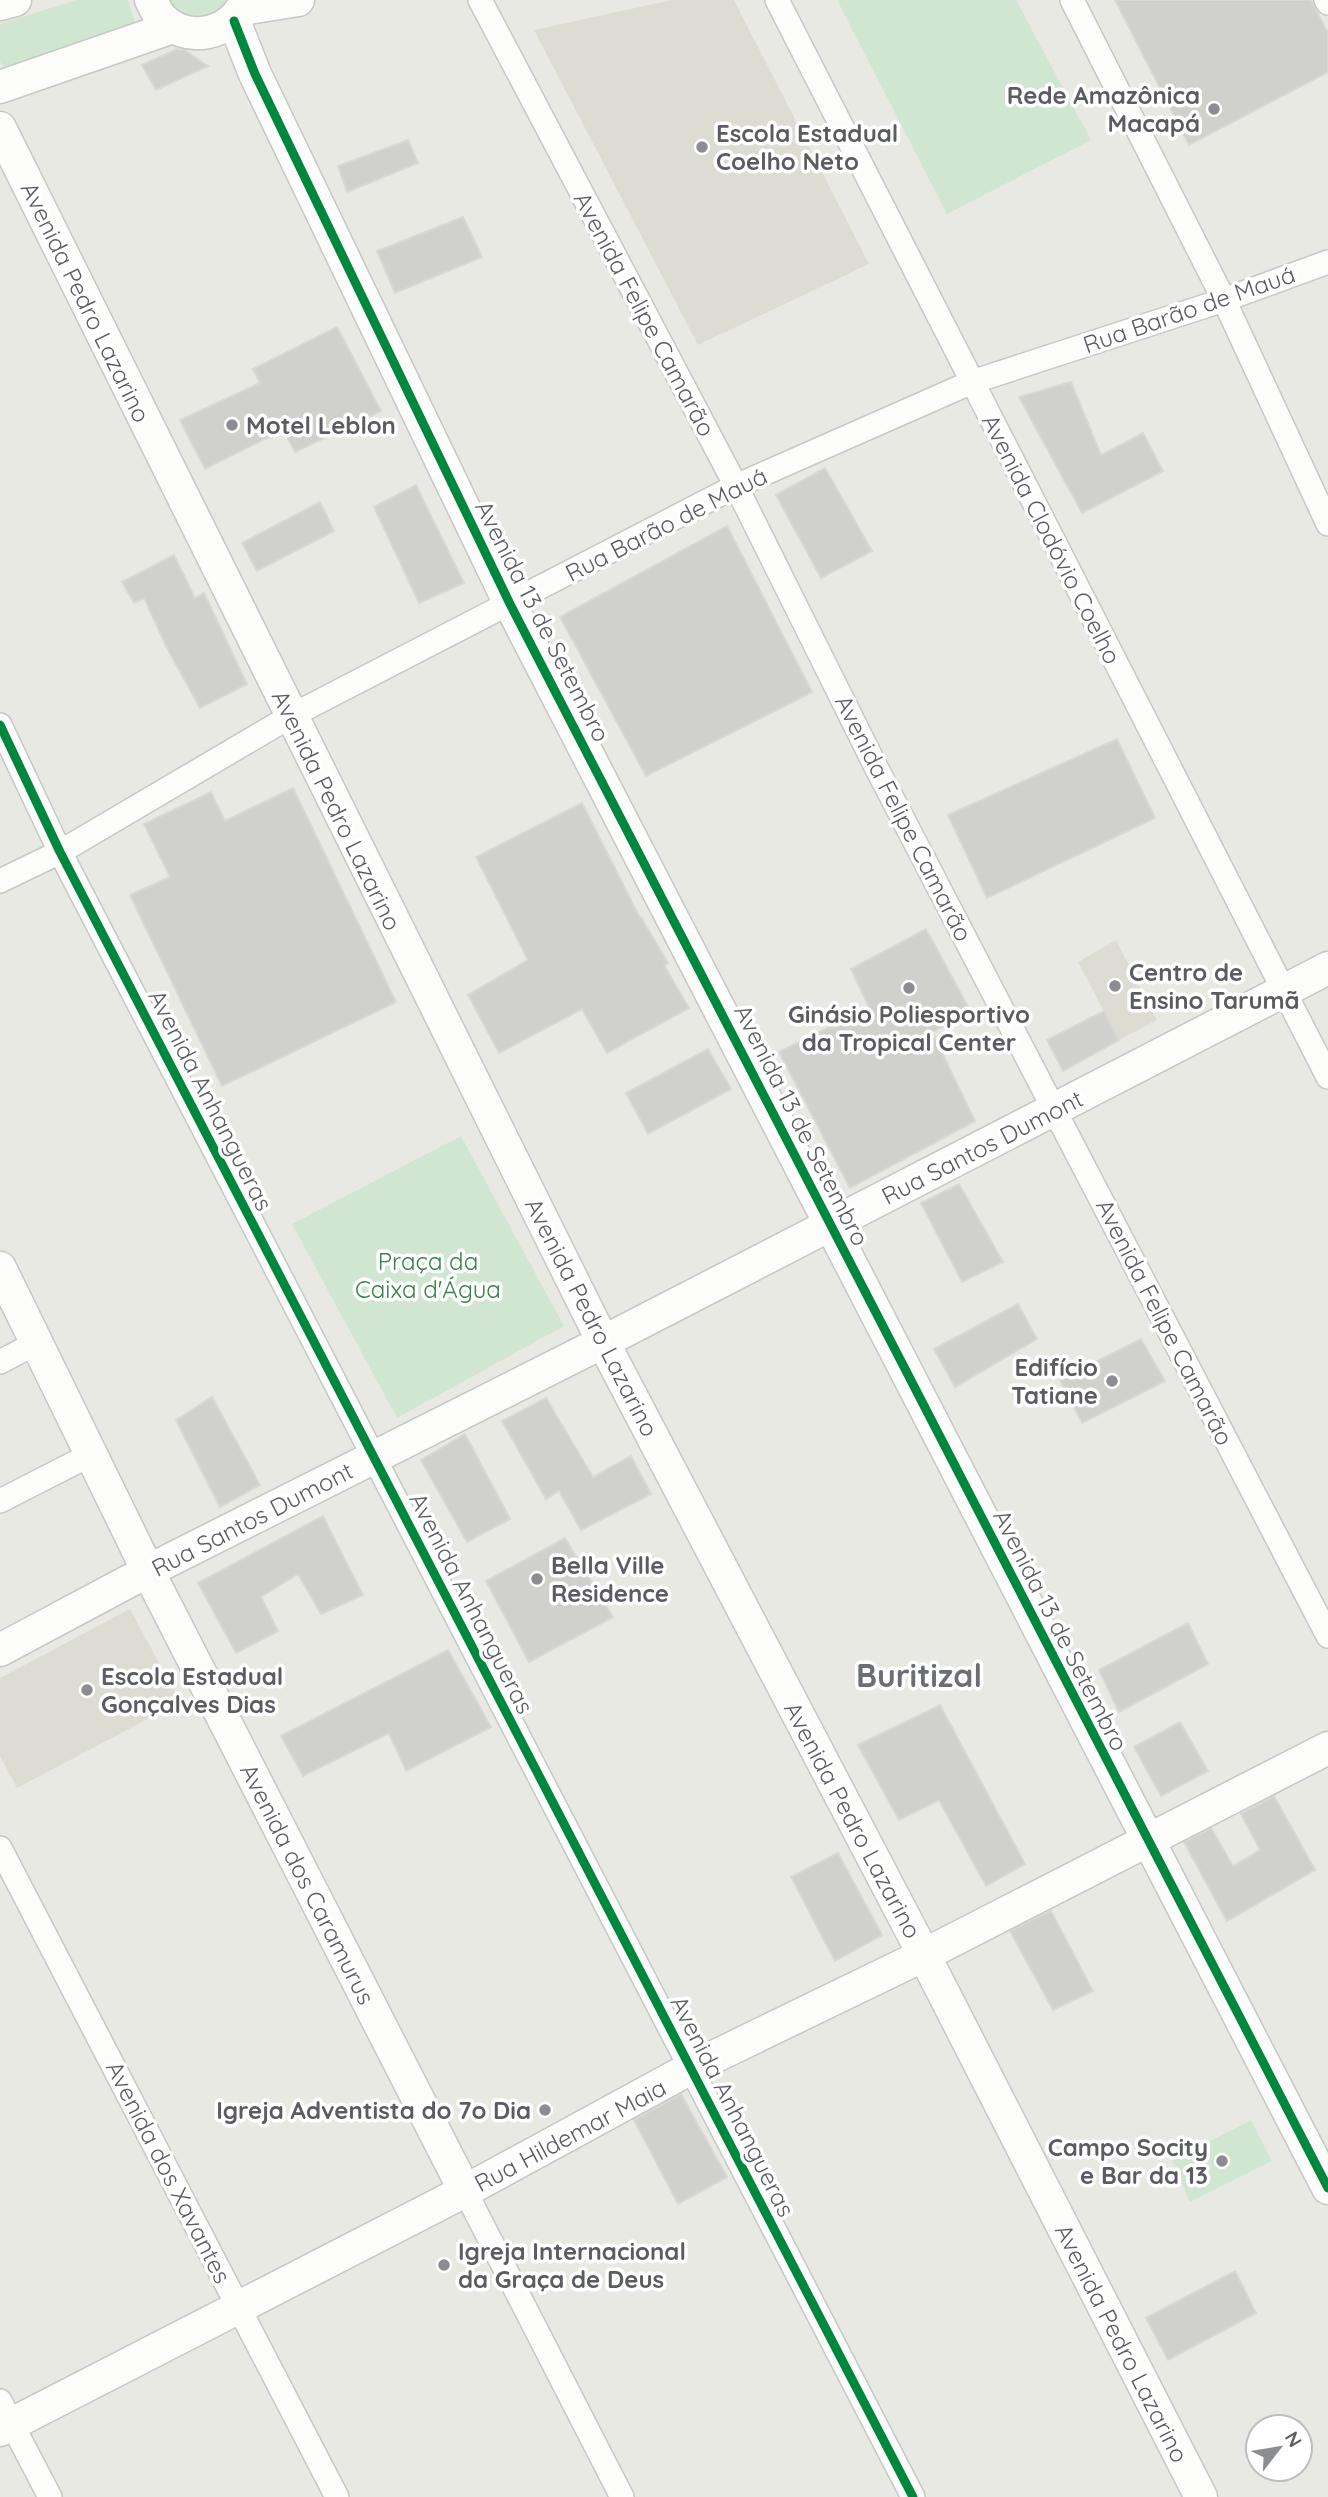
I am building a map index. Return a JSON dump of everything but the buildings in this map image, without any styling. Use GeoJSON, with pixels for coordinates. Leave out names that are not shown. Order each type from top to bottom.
{"type":"FeatureCollection","features":[{"type":"Feature","properties":{"kind":"main road"},"geometry":{"type":"LineString","coordinates":[[0,4],[15,0]]}},
{"type":"Feature","properties":{"kind":"main road"},"geometry":{"type":"LineString","coordinates":[[151,0],[159,15],[173,27],[189,33],[205,34],[220,29],[241,10],[298,0]]}},
{"type":"Feature","properties":{"kind":"main road","name":"Avenida 13 de Setembro"},"geometry":{"type":"LineString","coordinates":[[241,10],[255,74],[510,604],[1328,2188]]}},
{"type":"Feature","properties":{"kind":"main road"},"geometry":{"type":"LineString","coordinates":[[0,87],[173,27]]}},
{"type":"Feature","properties":{"kind":"main road","name":"Avenida Pedro Lazarino"},"geometry":{"type":"LineString","coordinates":[[0,128],[603,1342],[924,1955],[1201,2497]]}},
{"type":"Feature","properties":{"kind":"main road","name":"Rua Santos Dumont"},"geometry":{"type":"LineString","coordinates":[[0,1650],[148,1571],[603,1342],[1328,968]]}},
{"type":"Feature","properties":{"kind":"main road","name":"Avenida dos Caramurus"},"geometry":{"type":"LineString","coordinates":[[0,1268],[148,1571],[465,2192]]}},
{"type":"Feature","properties":{"kind":"main road","name":"Rua Hildemar Maia"},"geometry":{"type":"LineString","coordinates":[[4,2418],[465,2192],[691,2068],[924,1955],[1328,1748]]}},
{"type":"Feature","properties":{"kind":"street","name":"Avenida Felipe Camarão"},"geometry":{"type":"LineString","coordinates":[[480,0],[736,486],[877,769],[1328,1636]]}},
{"type":"Feature","properties":{"kind":"street","name":"Avenida Clodóvio Coelho"},"geometry":{"type":"LineString","coordinates":[[777,0],[1328,1077]]}},
{"type":"Feature","properties":{"kind":"street"},"geometry":{"type":"LineString","coordinates":[[1072,0],[1224,299],[1328,524]]}},
{"type":"Feature","properties":{"kind":"street","name":"Rua Barão de Mauá"},"geometry":{"type":"LineString","coordinates":[[0,881],[60,852],[290,716],[736,486],[972,382],[1328,262]]}},
{"type":"Feature","properties":{"kind":"street","name":"Avenida Anhangueras"},"geometry":{"type":"LineString","coordinates":[[0,725],[60,852],[913,2497]]}},
{"type":"Feature","properties":{"kind":"street"},"geometry":{"type":"LineString","coordinates":[[0,1362],[38,1342]]}},
{"type":"Feature","properties":{"kind":"street"},"geometry":{"type":"LineString","coordinates":[[0,1501],[92,1454]]}},
{"type":"Feature","properties":{"kind":"street","name":"Avenida dos Xavantes"},"geometry":{"type":"LineString","coordinates":[[0,1848],[337,2497]]}},
{"type":"Feature","properties":{"kind":"street","name":"Avenida dos Caramurus"},"geometry":{"type":"LineString","coordinates":[[465,2192],[622,2497]]}},
{"type":"Feature","properties":{"kind":"street"},"geometry":{"type":"LineString","coordinates":[[4,2418],[50,2497]]}},
{"type":"Feature","properties":{"kind":"shaded area","name":"Escola Estadual Coelho Neto"},"geometry":{"type":"Polygon","coordinates":[[[672,0],[734,0],[869,264],[698,345],[534,30],[672,0]]]}},
{"type":"Feature","properties":{"kind":"shaded area","name":"Centro de Ensino Tarumã"},"geometry":{"type":"Polygon","coordinates":[[[1116,940],[1157,1020],[1119,1040],[1078,962],[1116,940]]]}},
{"type":"Feature","properties":{"kind":"shaded area","name":"Escola Estadual Gonçalves Dias"},"geometry":{"type":"Polygon","coordinates":[[[130,1609],[180,1702],[17,1788],[0,1756],[0,1678],[130,1609]]]}},
{"type":"Feature","properties":{"kind":"green space"},"geometry":{"type":"Polygon","coordinates":[[[76,0],[128,0],[136,26],[4,67],[0,62],[0,24],[76,0]]]}},
{"type":"Feature","properties":{"kind":"green space"},"geometry":{"type":"Polygon","coordinates":[[[166,0],[232,0],[230,4],[200,21],[177,14],[166,0]]]}},
{"type":"Feature","properties":{"kind":"green space"},"geometry":{"type":"Polygon","coordinates":[[[837,0],[1016,0],[1091,140],[947,214],[837,0]]]}},
{"type":"Feature","properties":{"kind":"green space","name":"Praça da Caixa d'Água"},"geometry":{"type":"Polygon","coordinates":[[[461,1136],[564,1326],[397,1418],[292,1224],[461,1136]]]}},
{"type":"Feature","properties":{"kind":"green space","name":"Campo Socity e Bar da 13"},"geometry":{"type":"Polygon","coordinates":[[[1251,2120],[1272,2161],[1190,2202],[1172,2161],[1251,2120]]]}},
{"type":"Feature","properties":{"kind":"cycle path"},"geometry":{"type":"LineString","coordinates":[[234,21],[255,74],[510,604],[1328,2188]]}},
{"type":"Feature","properties":{"kind":"cycle path"},"geometry":{"type":"LineString","coordinates":[[0,725],[60,852],[913,2497]]}},
{"type":"Feature","properties":{"kind":"place","name":"Rede Amazônica Macapá"},"geometry":{"type":"Point","coordinates":[1214,109]}},
{"type":"Feature","properties":{"kind":"place","name":"Escola Estadual Coelho Neto"},"geometry":{"type":"Point","coordinates":[702,147]}},
{"type":"Feature","properties":{"kind":"place","name":"Motel Leblon"},"geometry":{"type":"Point","coordinates":[232,425]}},
{"type":"Feature","properties":{"kind":"place","name":"Centro de Ensino Tarumã"},"geometry":{"type":"Point","coordinates":[1115,986]}},
{"type":"Feature","properties":{"kind":"place","name":"Ginásio Poliesportivo da Tropical Center"},"geometry":{"type":"Point","coordinates":[909,988]}},
{"type":"Feature","properties":{"kind":"place","name":"Edifício Tatiane"},"geometry":{"type":"Point","coordinates":[1112,1381]}},
{"type":"Feature","properties":{"kind":"place","name":"Bella Ville Residence"},"geometry":{"type":"Point","coordinates":[537,1579]}},
{"type":"Feature","properties":{"kind":"place","name":"Escola Estadual Gonçalves Dias"},"geometry":{"type":"Point","coordinates":[87,1690]}},
{"type":"Feature","properties":{"kind":"place","name":"Igreja Adventista do 7o Dia"},"geometry":{"type":"Point","coordinates":[545,2110]}},
{"type":"Feature","properties":{"kind":"place","name":"Campo Socity e Bar da 13"},"geometry":{"type":"Point","coordinates":[1222,2161]}},
{"type":"Feature","properties":{"kind":"place","name":"Igreja Internacional da Graça de Deus"},"geometry":{"type":"Point","coordinates":[444,2265]}},
{"type":"Feature","properties":{"kind":"district","name":"Buritizal"},"geometry":{"type":"Point","coordinates":[919,1675]}}]}
